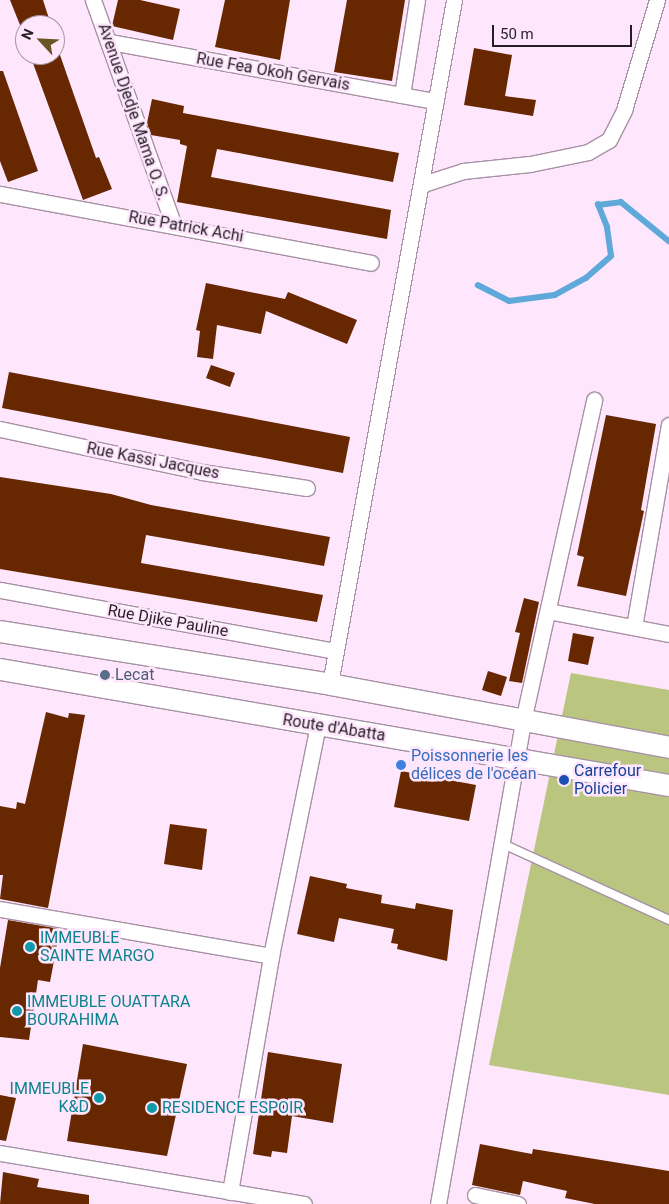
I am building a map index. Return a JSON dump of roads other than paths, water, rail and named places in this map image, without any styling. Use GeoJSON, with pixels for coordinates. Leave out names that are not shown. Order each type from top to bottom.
{"type":"FeatureCollection","features":[{"type":"Feature","properties":{"kind":"street","name":"Avenue Djedje Mama O. S."},"geometry":{"type":"LineString","coordinates":[[93,0],[110,42],[173,224]]}},
{"type":"Feature","properties":{"kind":"street"},"geometry":{"type":"LineString","coordinates":[[402,95],[416,0]]}},
{"type":"Feature","properties":{"kind":"street"},"geometry":{"type":"LineString","coordinates":[[330,684],[364,481],[423,184],[454,0]]}},
{"type":"Feature","properties":{"kind":"street"},"geometry":{"type":"LineString","coordinates":[[423,184],[463,171],[530,164],[588,152],[609,140],[624,110],[657,0]]}},
{"type":"Feature","properties":{"kind":"street","name":"Rue Fea Okoh Gervais"},"geometry":{"type":"LineString","coordinates":[[110,42],[436,101]]}},
{"type":"Feature","properties":{"kind":"street","name":"Rue Patrick Achi"},"geometry":{"type":"LineString","coordinates":[[0,194],[173,224],[371,263]]}},
{"type":"Feature","properties":{"kind":"street"},"geometry":{"type":"LineString","coordinates":[[438,1204],[523,721],[594,400]]}},
{"type":"Feature","properties":{"kind":"street"},"geometry":{"type":"LineString","coordinates":[[634,627],[664,498],[669,425]]}},
{"type":"Feature","properties":{"kind":"street","name":"Rue Kassi Jacques"},"geometry":{"type":"LineString","coordinates":[[0,429],[202,472],[307,488]]}},
{"type":"Feature","properties":{"kind":"street","name":"Rue Djike Pauline"},"geometry":{"type":"LineString","coordinates":[[0,590],[335,652]]}},
{"type":"Feature","properties":{"kind":"street"},"geometry":{"type":"LineString","coordinates":[[548,611],[669,634]]}},
{"type":"Feature","properties":{"kind":"street"},"geometry":{"type":"LineString","coordinates":[[0,631],[330,684],[669,747]]}},
{"type":"Feature","properties":{"kind":"street","name":"Route d'Abatta"},"geometry":{"type":"LineString","coordinates":[[0,669],[318,726],[669,785]]}},
{"type":"Feature","properties":{"kind":"street"},"geometry":{"type":"LineString","coordinates":[[230,1192],[271,956],[318,726]]}},
{"type":"Feature","properties":{"kind":"street"},"geometry":{"type":"LineString","coordinates":[[0,909],[271,956]]}},
{"type":"Feature","properties":{"kind":"street"},"geometry":{"type":"LineString","coordinates":[[0,1153],[230,1192],[276,1202],[304,1204]]}},
{"type":"Feature","properties":{"kind":"street"},"geometry":{"type":"LineString","coordinates":[[475,1195],[518,1204]]}},
{"type":"Feature","properties":{"kind":"lane"},"geometry":{"type":"LineString","coordinates":[[501,842],[669,920]]}},
{"type":"Feature","properties":{"kind":"waterway"},"geometry":{"type":"LineString","coordinates":[[478,285],[509,301],[555,295],[586,278],[611,256],[607,227],[598,205],[621,202],[669,241]]}},
{"type":"Feature","properties":{"kind":"place","name":"Lecat"},"geometry":{"type":"Point","coordinates":[105,675]}},
{"type":"Feature","properties":{"kind":"place","name":"Poissonnerie les délices de l'océan"},"geometry":{"type":"Point","coordinates":[401,765]}},
{"type":"Feature","properties":{"kind":"place","name":"Carrefour Policier"},"geometry":{"type":"Point","coordinates":[564,780]}},
{"type":"Feature","properties":{"kind":"place","name":"IMMEUBLE SAINTE MARGO"},"geometry":{"type":"Point","coordinates":[30,947]}},
{"type":"Feature","properties":{"kind":"place","name":"IMMEUBLE OUATTARA BOURAHIMA"},"geometry":{"type":"Point","coordinates":[17,1011]}},
{"type":"Feature","properties":{"kind":"place","name":"IMMEUBLE K&D"},"geometry":{"type":"Point","coordinates":[99,1098]}},
{"type":"Feature","properties":{"kind":"place","name":"RESIDENCE ESPOIR"},"geometry":{"type":"Point","coordinates":[152,1108]}}]}
